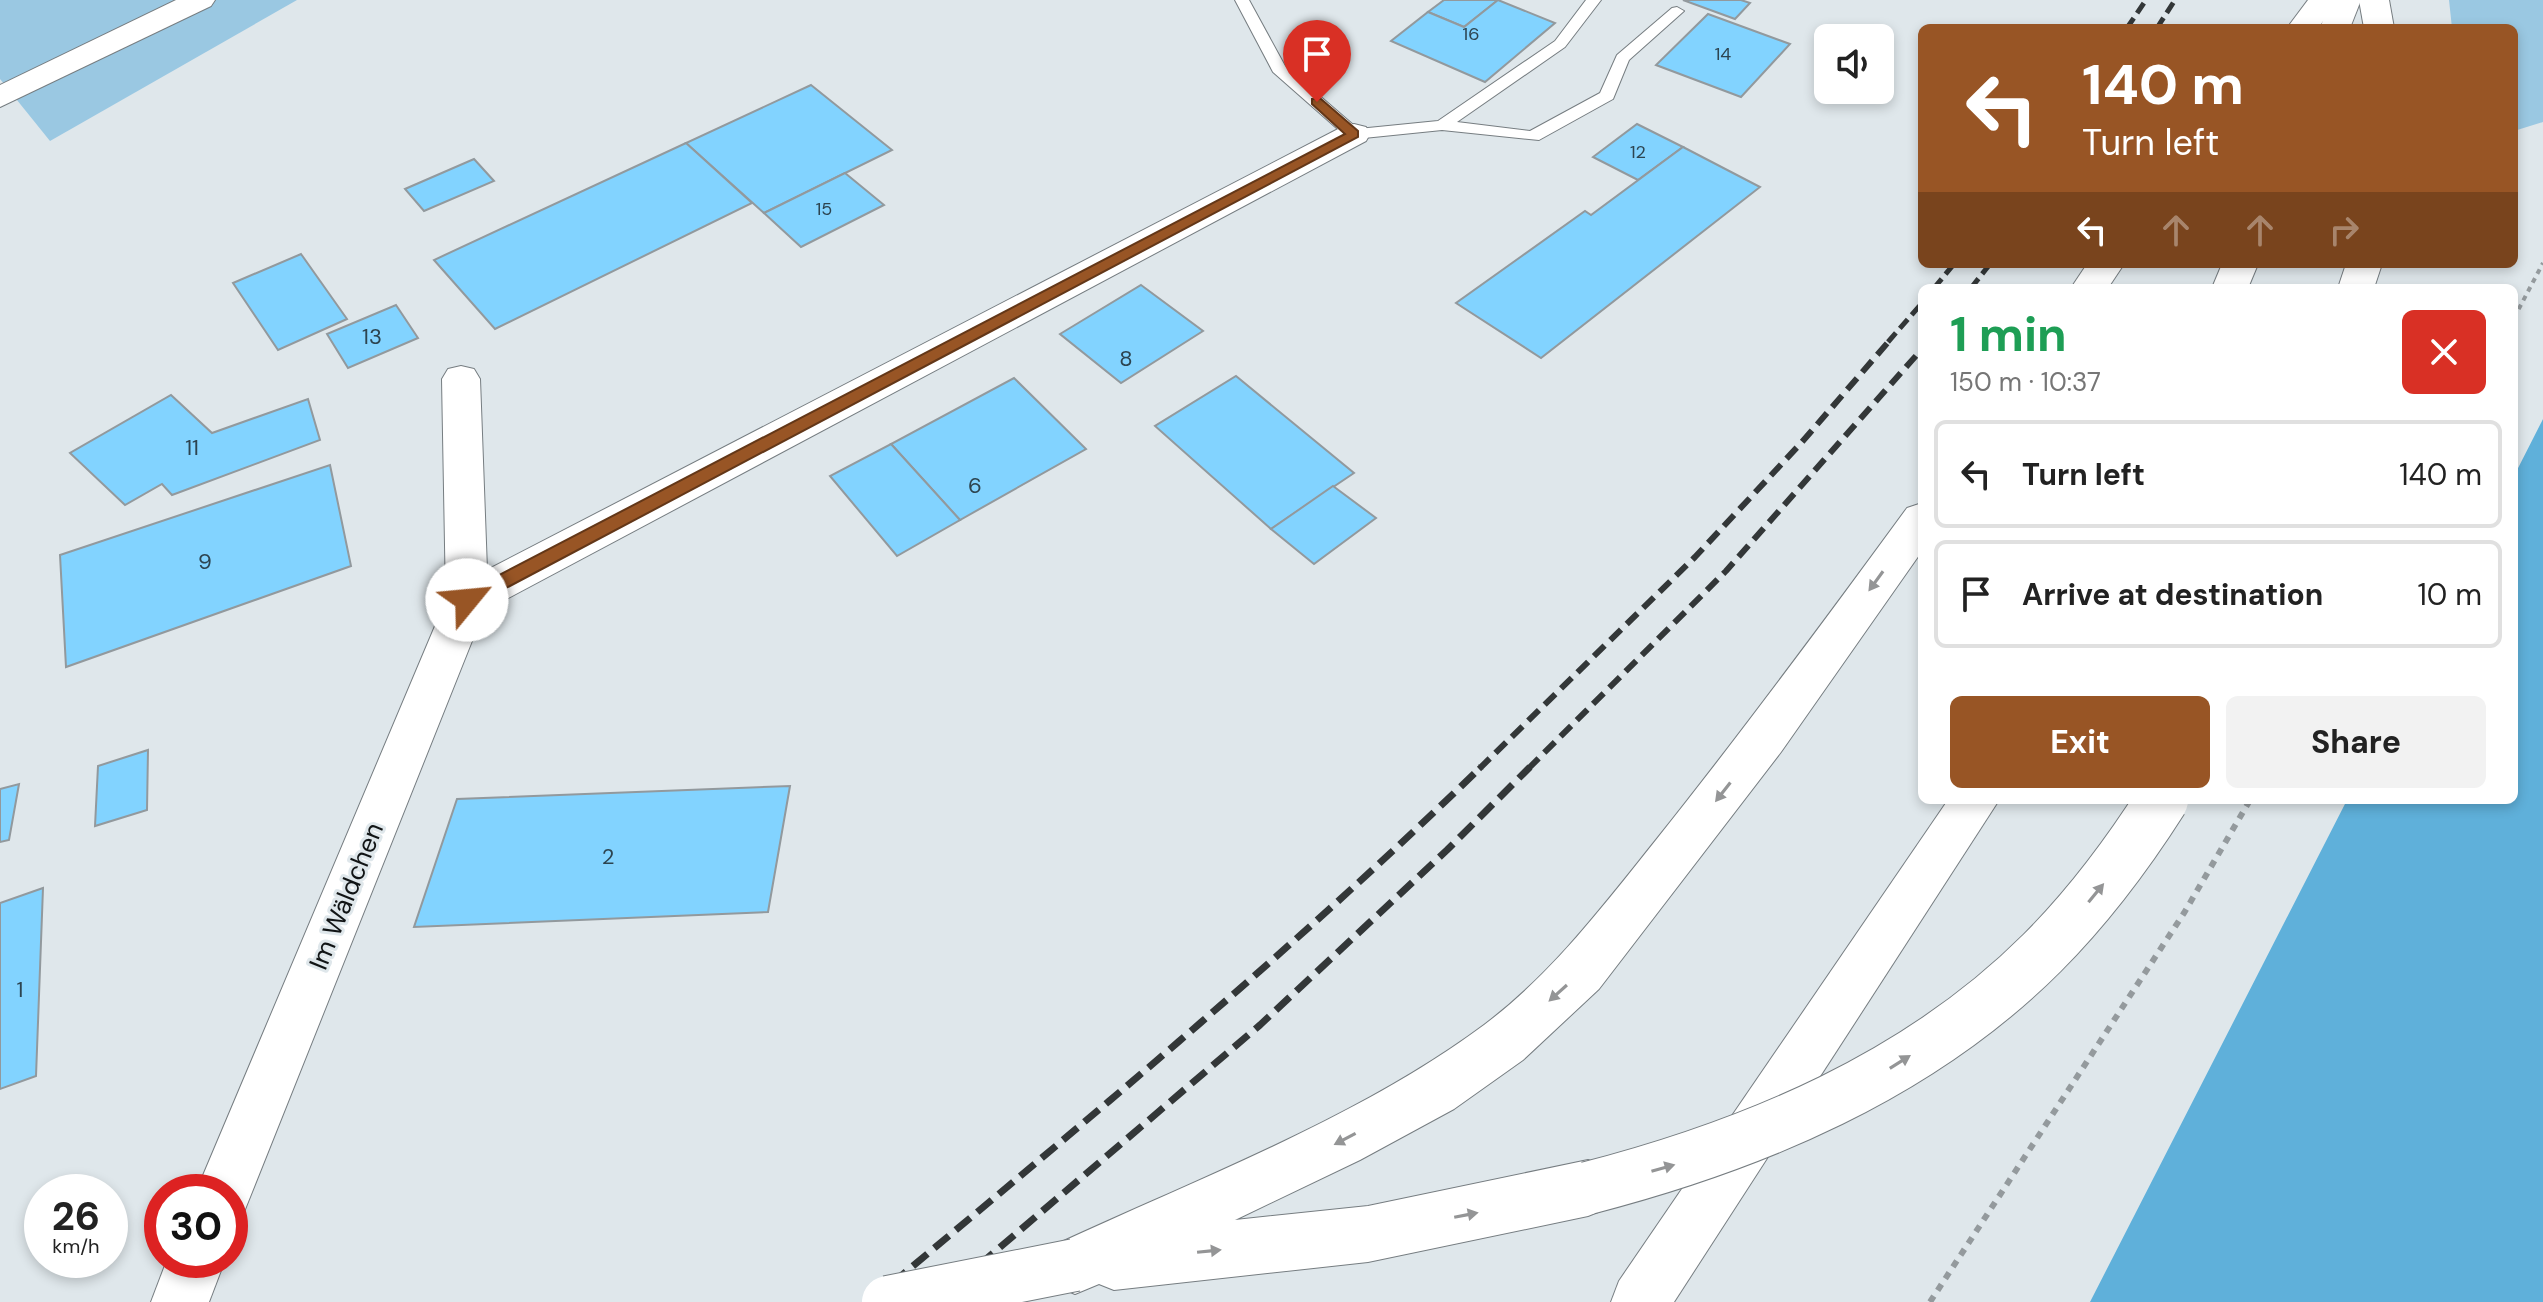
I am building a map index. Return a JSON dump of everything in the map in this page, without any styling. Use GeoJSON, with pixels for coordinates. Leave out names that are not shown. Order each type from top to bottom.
{"type":"FeatureCollection","features":[{"type":"Feature","properties":{"kind":"street"},"geometry":{"type":"LineString","coordinates":[[0,97],[200,0]]}},
{"type":"Feature","properties":{"kind":"street"},"geometry":{"type":"LineString","coordinates":[[2305,24],[2324,0]]}},
{"type":"Feature","properties":{"kind":"street"},"geometry":{"type":"LineString","coordinates":[[2337,24],[2346,0]]}},
{"type":"Feature","properties":{"kind":"street"},"geometry":{"type":"LineString","coordinates":[[2374,0],[2378,24]]}},
{"type":"Feature","properties":{"kind":"street"},"geometry":{"type":"LineString","coordinates":[[467,600],[1354,134]]}},
{"type":"Feature","properties":{"kind":"street","name":"Im Wäldchen"},"geometry":{"type":"LineString","coordinates":[[231,1174],[467,600],[461,379]]}},
{"type":"Feature","properties":{"kind":"street"},"geometry":{"type":"LineString","coordinates":[[1075,1265],[1341,1141],[1435,1090],[1504,1042],[1591,960],[1765,738],[1918,525]]}},
{"type":"Feature","properties":{"kind":"street"},"geometry":{"type":"LineString","coordinates":[[1640,1302],[1972,804]]}},
{"type":"Feature","properties":{"kind":"street"},"geometry":{"type":"LineString","coordinates":[[888,1302],[1075,1265],[1368,1234],[1588,1188],[1710,1154],[1777,1127],[1895,1065],[1959,1023],[2022,972],[2084,907],[2127,854],[2159,804]]}},
{"type":"Feature","properties":{"kind":"street"},"geometry":{"type":"LineString","coordinates":[[180,1302],[189,1278]]}},
{"type":"Feature","properties":{"kind":"lane"},"geometry":{"type":"LineString","coordinates":[[1242,0],[1279,69],[1354,134],[1442,125],[1533,136],[1607,96],[1622,58],[1677,11]]}},
{"type":"Feature","properties":{"kind":"lane"},"geometry":{"type":"LineString","coordinates":[[1442,125],[1560,44],[1594,0]]}},
{"type":"Feature","properties":{"kind":"path"},"geometry":{"type":"LineString","coordinates":[[2518,310],[2543,263]]}},
{"type":"Feature","properties":{"kind":"path"},"geometry":{"type":"LineString","coordinates":[[1930,1302],[2184,913],[2248,804]]}},
{"type":"Feature","properties":{"kind":"shaded area"},"geometry":{"type":"Polygon","coordinates":[[[0,0],[297,0],[50,141],[0,79],[0,0]]]}},
{"type":"Feature","properties":{"kind":"shaded area"},"geometry":{"type":"Polygon","coordinates":[[[2449,0],[2543,0],[2543,122],[2518,130],[2518,24],[2452,24],[2449,0]]]}},
{"type":"Feature","properties":{"kind":"shaded area"},"geometry":{"type":"Polygon","coordinates":[[[2543,419],[2543,1302],[2090,1302],[2345,804],[2518,804],[2518,468],[2543,419]]]}},
{"type":"Feature","properties":{"kind":"building"},"geometry":{"type":"Polygon","coordinates":[[[1444,0],[1498,0],[1464,27],[1428,12],[1444,0]]]}},
{"type":"Feature","properties":{"kind":"building"},"geometry":{"type":"Polygon","coordinates":[[[1498,0],[1555,23],[1485,82],[1391,41],[1428,12],[1464,27],[1498,0]]]}},
{"type":"Feature","properties":{"kind":"building"},"geometry":{"type":"Polygon","coordinates":[[[1683,0],[1741,0],[1750,3],[1735,19],[1683,0]]]}},
{"type":"Feature","properties":{"kind":"building"},"geometry":{"type":"Polygon","coordinates":[[[1708,14],[1790,44],[1741,97],[1656,65],[1708,14]]]}},
{"type":"Feature","properties":{"kind":"building"},"geometry":{"type":"Polygon","coordinates":[[[811,85],[892,150],[764,213],[686,143],[811,85]]]}},
{"type":"Feature","properties":{"kind":"building"},"geometry":{"type":"Polygon","coordinates":[[[1637,124],[1683,147],[1638,180],[1593,157],[1637,124]]]}},
{"type":"Feature","properties":{"kind":"building"},"geometry":{"type":"Polygon","coordinates":[[[686,143],[752,203],[495,329],[434,260],[686,143]]]}},
{"type":"Feature","properties":{"kind":"building"},"geometry":{"type":"Polygon","coordinates":[[[1683,147],[1760,187],[1541,358],[1456,303],[1585,211],[1591,215],[1683,147]]]}},
{"type":"Feature","properties":{"kind":"building"},"geometry":{"type":"Polygon","coordinates":[[[474,159],[494,181],[424,211],[405,189],[474,159]]]}},
{"type":"Feature","properties":{"kind":"building"},"geometry":{"type":"Polygon","coordinates":[[[845,173],[884,205],[801,247],[764,213],[845,173]]]}},
{"type":"Feature","properties":{"kind":"building"},"geometry":{"type":"Polygon","coordinates":[[[301,254],[347,319],[278,350],[233,283],[301,254]]]}},
{"type":"Feature","properties":{"kind":"building"},"geometry":{"type":"Polygon","coordinates":[[[1141,285],[1203,331],[1121,383],[1060,334],[1141,285]]]}},
{"type":"Feature","properties":{"kind":"building"},"geometry":{"type":"Polygon","coordinates":[[[396,305],[418,338],[348,368],[327,334],[396,305]]]}},
{"type":"Feature","properties":{"kind":"building"},"geometry":{"type":"Polygon","coordinates":[[[1236,376],[1354,473],[1271,529],[1155,426],[1236,376]]]}},
{"type":"Feature","properties":{"kind":"building"},"geometry":{"type":"Polygon","coordinates":[[[1014,378],[1086,449],[960,520],[891,444],[1014,378]]]}},
{"type":"Feature","properties":{"kind":"building"},"geometry":{"type":"Polygon","coordinates":[[[171,395],[212,433],[308,399],[320,440],[172,495],[162,484],[125,505],[70,453],[171,395]]]}},
{"type":"Feature","properties":{"kind":"building"},"geometry":{"type":"Polygon","coordinates":[[[891,444],[960,520],[897,556],[830,476],[891,444]]]}},
{"type":"Feature","properties":{"kind":"building"},"geometry":{"type":"Polygon","coordinates":[[[330,465],[351,566],[66,667],[60,555],[330,465]]]}},
{"type":"Feature","properties":{"kind":"building"},"geometry":{"type":"Polygon","coordinates":[[[1333,486],[1376,518],[1314,564],[1271,529],[1333,486]]]}},
{"type":"Feature","properties":{"kind":"building"},"geometry":{"type":"Polygon","coordinates":[[[148,750],[147,810],[95,826],[98,766],[148,750]]]}},
{"type":"Feature","properties":{"kind":"building"},"geometry":{"type":"Polygon","coordinates":[[[19,784],[9,840],[0,842],[0,789],[19,784]]]}},
{"type":"Feature","properties":{"kind":"building"},"geometry":{"type":"Polygon","coordinates":[[[790,786],[768,912],[414,927],[457,799],[790,786]]]}},
{"type":"Feature","properties":{"kind":"building"},"geometry":{"type":"Polygon","coordinates":[[[43,888],[36,1076],[0,1089],[0,903],[43,888]]]}},
{"type":"Feature","properties":{"kind":"railway"},"geometry":{"type":"LineString","coordinates":[[2130,24],[2146,0]]}},
{"type":"Feature","properties":{"kind":"railway"},"geometry":{"type":"LineString","coordinates":[[2160,24],[2175,0]]}},
{"type":"Feature","properties":{"kind":"railway"},"geometry":{"type":"LineString","coordinates":[[1937,284],[1951,268]]}},
{"type":"Feature","properties":{"kind":"railway"},"geometry":{"type":"LineString","coordinates":[[1974,284],[1987,268]]}},
{"type":"Feature","properties":{"kind":"railway"},"geometry":{"type":"LineString","coordinates":[[1888,342],[1918,308]]}},
{"type":"Feature","properties":{"kind":"railway"},"geometry":{"type":"LineString","coordinates":[[1479,769],[1695,557],[1802,442],[1890,340]]}},
{"type":"Feature","properties":{"kind":"railway"},"geometry":{"type":"LineString","coordinates":[[936,1302],[1260,1025],[1447,850],[1726,571],[1918,354]]}},
{"type":"Feature","properties":{"kind":"railway"},"geometry":{"type":"LineString","coordinates":[[870,1302],[1257,973],[1481,767]]}},
{"type":"Feature","properties":{"kind":"route"},"geometry":{"type":"LineString","coordinates":[[467,600],[1354,134],[1317,102]]}}]}
